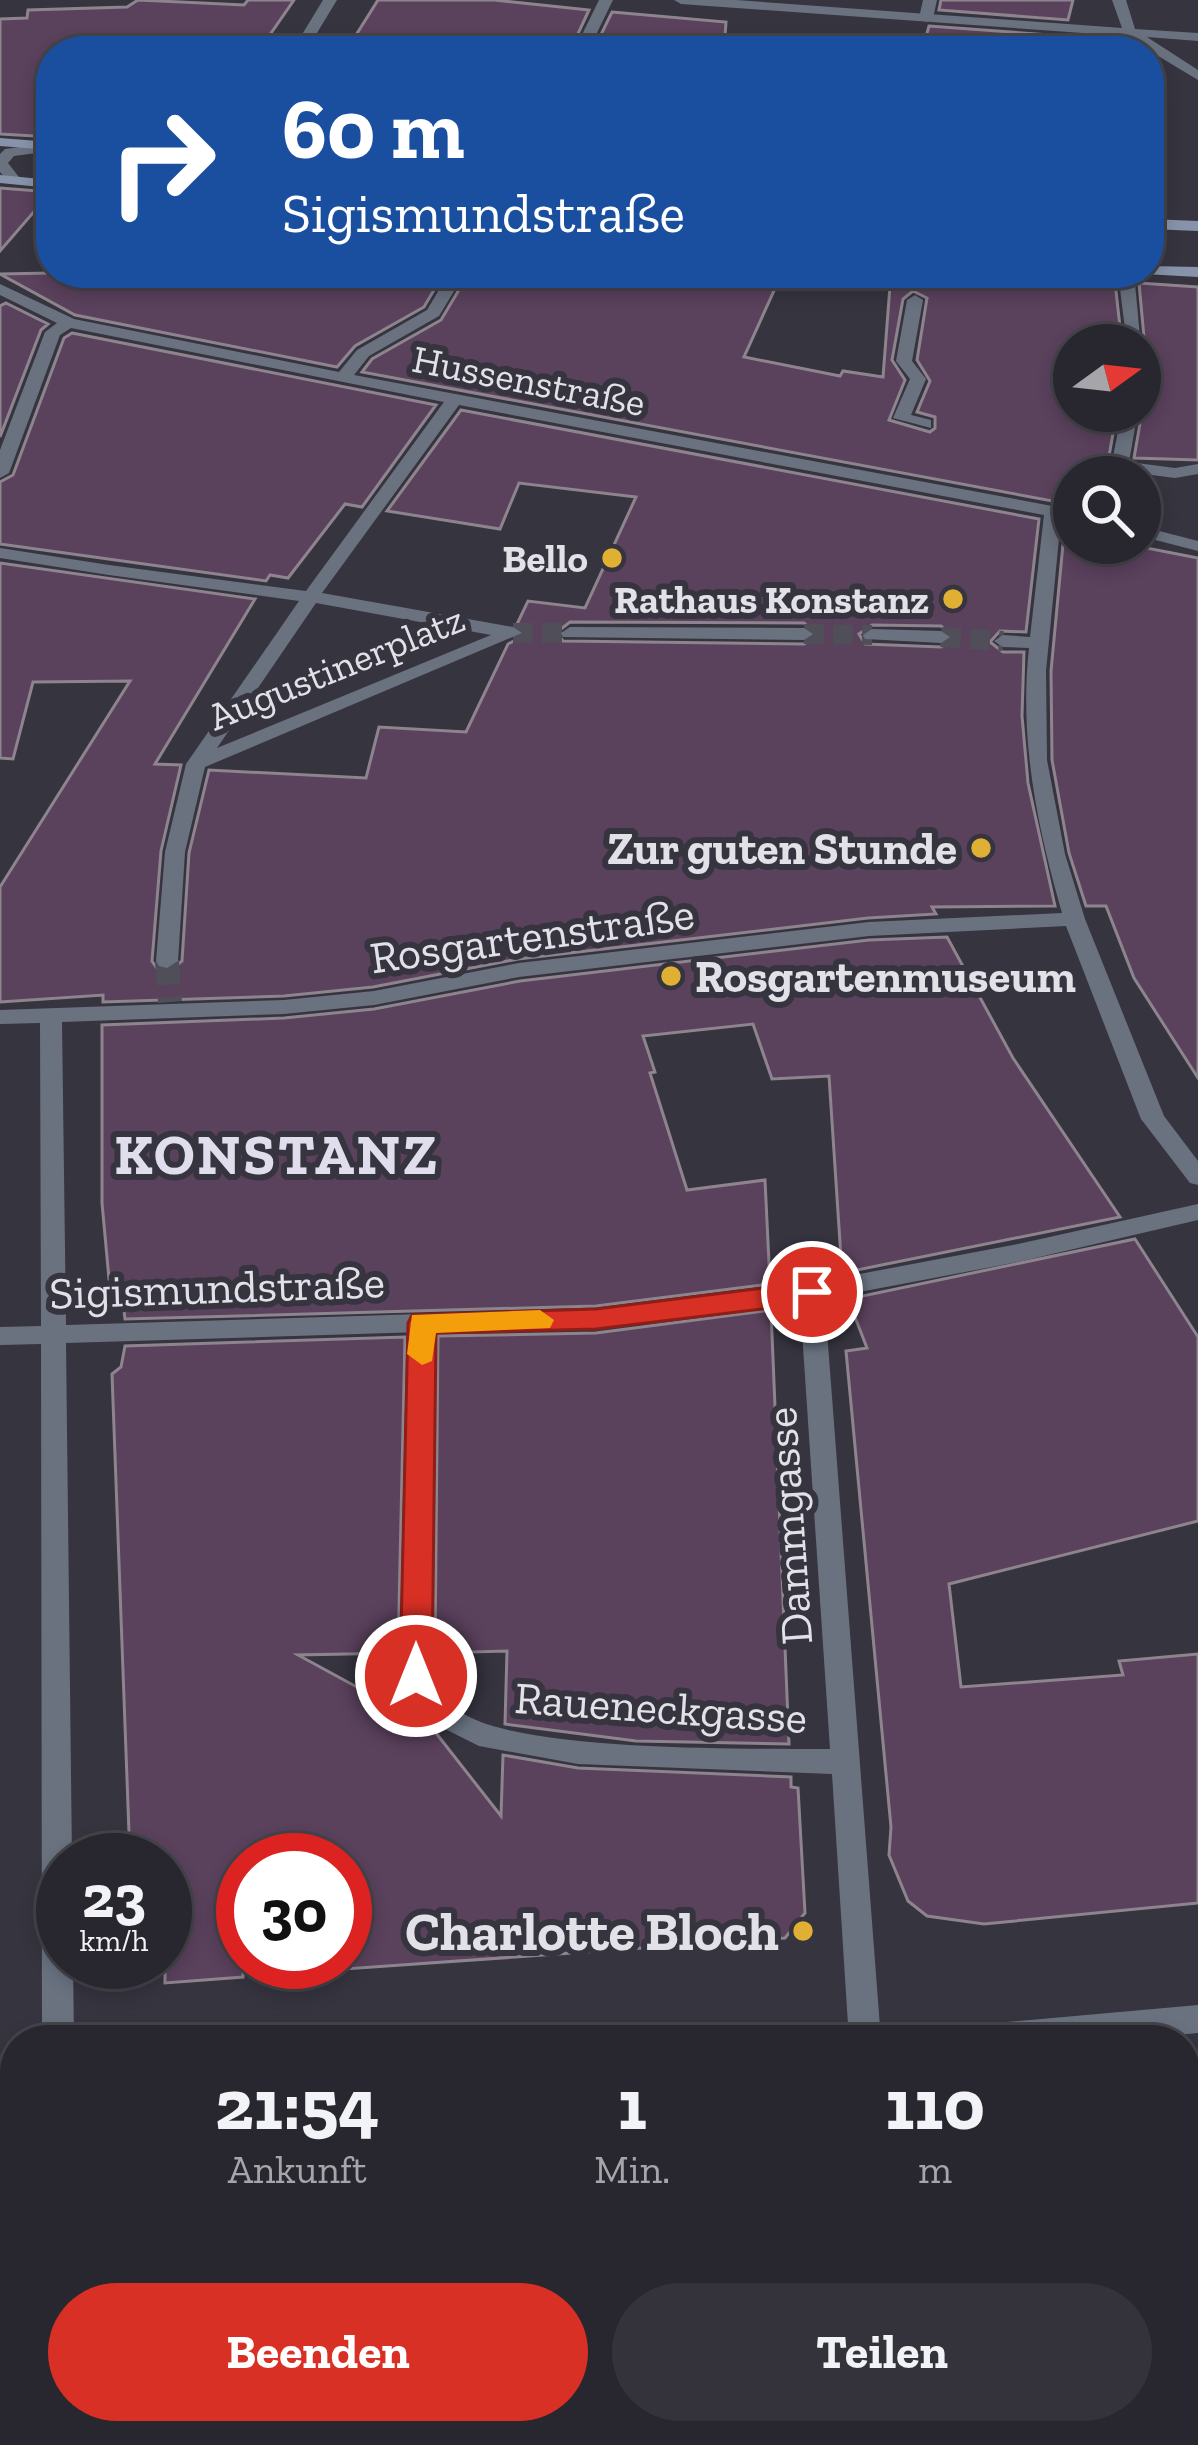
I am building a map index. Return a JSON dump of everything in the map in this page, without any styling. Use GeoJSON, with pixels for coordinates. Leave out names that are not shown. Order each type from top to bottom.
{"type":"FeatureCollection","features":[{"type":"Feature","properties":{"kind":"main road"},"geometry":{"type":"LineString","coordinates":[[0,142],[36,146]]}},
{"type":"Feature","properties":{"kind":"main road"},"geometry":{"type":"LineString","coordinates":[[1164,225],[1198,226]]}},
{"type":"Feature","properties":{"kind":"main road"},"geometry":{"type":"LineString","coordinates":[[1164,271],[1198,272]]}},
{"type":"Feature","properties":{"kind":"street"},"geometry":{"type":"LineString","coordinates":[[308,36],[330,0]]}},
{"type":"Feature","properties":{"kind":"street"},"geometry":{"type":"LineString","coordinates":[[588,36],[606,0]]}},
{"type":"Feature","properties":{"kind":"street"},"geometry":{"type":"LineString","coordinates":[[681,0],[1198,37]]}},
{"type":"Feature","properties":{"kind":"street"},"geometry":{"type":"LineString","coordinates":[[926,18],[930,0]]}},
{"type":"Feature","properties":{"kind":"street"},"geometry":{"type":"LineString","coordinates":[[1119,0],[1131,35]]}},
{"type":"Feature","properties":{"kind":"street"},"geometry":{"type":"LineString","coordinates":[[1164,51],[1198,76]]}},
{"type":"Feature","properties":{"kind":"street"},"geometry":{"type":"LineString","coordinates":[[8,180],[0,163],[10,152],[36,149]]}},
{"type":"Feature","properties":{"kind":"street"},"geometry":{"type":"LineString","coordinates":[[343,378],[363,353],[433,313],[448,288]]}},
{"type":"Feature","properties":{"kind":"street"},"geometry":{"type":"LineString","coordinates":[[1128,288],[1132,324]]}},
{"type":"Feature","properties":{"kind":"street","name":"Hussenstraße"},"geometry":{"type":"LineString","coordinates":[[0,289],[69,323],[1053,511]]}},
{"type":"Feature","properties":{"kind":"street"},"geometry":{"type":"LineString","coordinates":[[915,300],[904,361],[918,379],[902,418],[925,424]]}},
{"type":"Feature","properties":{"kind":"street"},"geometry":{"type":"LineString","coordinates":[[0,473],[53,332],[69,323]]}},
{"type":"Feature","properties":{"kind":"street"},"geometry":{"type":"LineString","coordinates":[[167,961],[176,852],[196,764],[454,400]]}},
{"type":"Feature","properties":{"kind":"street"},"geometry":{"type":"LineString","coordinates":[[1161,473],[1198,469]]}},
{"type":"Feature","properties":{"kind":"street"},"geometry":{"type":"LineString","coordinates":[[1161,536],[1198,546]]}},
{"type":"Feature","properties":{"kind":"street"},"geometry":{"type":"LineString","coordinates":[[0,554],[311,597]]}},
{"type":"Feature","properties":{"kind":"street"},"geometry":{"type":"LineString","coordinates":[[1053,564],[1037,643],[1037,760],[1074,920],[1153,1119],[1198,1178]]}},
{"type":"Feature","properties":{"kind":"street","name":"Augustinerplatz"},"geometry":{"type":"LineString","coordinates":[[196,764],[513,633],[311,597]]}},
{"type":"Feature","properties":{"kind":"street"},"geometry":{"type":"LineString","coordinates":[[570,633],[804,634]]}},
{"type":"Feature","properties":{"kind":"street"},"geometry":{"type":"LineString","coordinates":[[872,635],[941,638]]}},
{"type":"Feature","properties":{"kind":"street"},"geometry":{"type":"LineString","coordinates":[[1003,641],[1037,643]]}},
{"type":"Feature","properties":{"kind":"street","name":"Rosgartenstraße"},"geometry":{"type":"LineString","coordinates":[[0,1017],[374,998],[519,970],[869,929],[940,922],[1074,920]]}},
{"type":"Feature","properties":{"kind":"street"},"geometry":{"type":"LineString","coordinates":[[50,1017],[58,2025]]}},
{"type":"Feature","properties":{"kind":"street","name":"Sigismundstraße"},"geometry":{"type":"LineString","coordinates":[[0,1336],[596,1319],[812,1292],[1198,1211]]}},
{"type":"Feature","properties":{"kind":"street","name":"Dammgasse"},"geometry":{"type":"LineString","coordinates":[[812,1292],[864,2025]]}},
{"type":"Feature","properties":{"kind":"street","name":"Raueneckgasse"},"geometry":{"type":"LineString","coordinates":[[422,1323],[416,1676],[451,1721],[503,1743],[567,1750],[846,1762]]}},
{"type":"Feature","properties":{"kind":"street"},"geometry":{"type":"LineString","coordinates":[[1131,2025],[1198,2019]]}},
{"type":"Feature","properties":{"kind":"building"},"geometry":{"type":"Polygon","coordinates":[[[138,0],[244,5],[248,0],[294,0],[269,36],[36,36],[36,136],[0,134],[0,19],[27,18],[28,10],[127,7],[138,0]]]}},
{"type":"Feature","properties":{"kind":"building"},"geometry":{"type":"Polygon","coordinates":[[[378,0],[494,0],[589,10],[577,36],[355,36],[378,0]]]}},
{"type":"Feature","properties":{"kind":"building"},"geometry":{"type":"Polygon","coordinates":[[[941,0],[1073,0],[1068,20],[939,10],[941,0]]]}},
{"type":"Feature","properties":{"kind":"building"},"geometry":{"type":"Polygon","coordinates":[[[612,12],[726,22],[725,36],[600,36],[612,12]]]}},
{"type":"Feature","properties":{"kind":"building"},"geometry":{"type":"Polygon","coordinates":[[[929,26],[1065,36],[926,36],[929,26]]]}},
{"type":"Feature","properties":{"kind":"building"},"geometry":{"type":"Polygon","coordinates":[[[0,188],[36,191],[36,209],[0,251],[0,188]]]}},
{"type":"Feature","properties":{"kind":"building"},"geometry":{"type":"Polygon","coordinates":[[[0,274],[36,274],[36,288],[435,288],[424,307],[355,346],[337,367],[75,315],[0,274]]]}},
{"type":"Feature","properties":{"kind":"building"},"geometry":{"type":"Polygon","coordinates":[[[1198,287],[1198,460],[1134,456],[1139,432],[1161,432],[1161,324],[1143,324],[1139,288],[1198,287]]]}},
{"type":"Feature","properties":{"kind":"building"},"geometry":{"type":"Polygon","coordinates":[[[460,288],[775,288],[744,357],[840,376],[843,371],[883,377],[890,288],[1116,288],[1120,324],[1053,324],[1053,432],[1113,432],[1109,456],[1053,456],[1053,501],[362,372],[372,359],[441,320],[460,288]],[[913,291],[903,299],[892,360],[905,380],[889,420],[930,432],[935,428],[935,417],[917,412],[930,381],[917,360],[927,298],[913,291]]]}},
{"type":"Feature","properties":{"kind":"building"},"geometry":{"type":"Polygon","coordinates":[[[6,303],[48,324],[41,330],[0,437],[0,306],[6,303]]]}},
{"type":"Feature","properties":{"kind":"building"},"geometry":{"type":"Polygon","coordinates":[[[72,333],[436,405],[362,507],[345,504],[288,578],[270,575],[266,581],[0,544],[0,482],[13,475],[64,338],[72,333]]]}},
{"type":"Feature","properties":{"kind":"building"},"geometry":{"type":"Polygon","coordinates":[[[461,410],[1039,519],[1026,632],[1000,631],[990,642],[1003,652],[1024,652],[1022,716],[1028,783],[1055,906],[932,907],[936,914],[518,959],[373,987],[284,996],[103,1002],[103,995],[0,1002],[0,887],[130,681],[33,682],[13,759],[0,758],[0,563],[255,599],[155,764],[181,765],[161,851],[152,961],[158,970],[169,972],[182,961],[189,853],[209,770],[366,778],[379,727],[466,732],[508,644],[526,635],[517,624],[528,601],[585,608],[636,497],[519,483],[500,529],[387,511],[461,410]],[[570,622],[557,632],[563,641],[804,644],[817,635],[804,623],[570,622]],[[872,625],[859,634],[865,644],[941,647],[954,638],[941,626],[872,625]]]}},
{"type":"Feature","properties":{"kind":"building"},"geometry":{"type":"Polygon","coordinates":[[[1161,551],[1198,558],[1198,1078],[1134,978],[1106,906],[1086,906],[1069,853],[1052,760],[1051,671],[1061,564],[1161,564],[1161,551]]]}},
{"type":"Feature","properties":{"kind":"building"},"geometry":{"type":"Polygon","coordinates":[[[947,937],[1013,1058],[1120,1217],[842,1273],[829,1076],[772,1079],[753,1024],[643,1036],[687,1190],[765,1180],[770,1284],[596,1306],[125,1319],[120,1278],[109,1279],[102,1203],[102,1025],[284,1018],[374,1009],[520,981],[869,940],[947,937]]]}},
{"type":"Feature","properties":{"kind":"building"},"geometry":{"type":"Polygon","coordinates":[[[1135,1239],[1198,1337],[1198,1521],[949,1584],[961,1687],[1123,1675],[1119,1661],[1198,1654],[1198,1903],[984,1924],[927,1916],[908,1901],[889,1855],[891,1827],[846,1351],[867,1348],[848,1299],[1135,1239]]]}},
{"type":"Feature","properties":{"kind":"building"},"geometry":{"type":"Polygon","coordinates":[[[771,1310],[789,1744],[636,1741],[505,1724],[507,1651],[435,1653],[438,1336],[596,1333],[771,1310]]]}},
{"type":"Feature","properties":{"kind":"building"},"geometry":{"type":"Polygon","coordinates":[[[405,1337],[398,1653],[298,1655],[432,1728],[501,1816],[503,1755],[578,1768],[791,1777],[791,1787],[798,1788],[805,1913],[785,1938],[372,1967],[372,1833],[216,1833],[216,1979],[192,1981],[192,1833],[129,1833],[112,1374],[121,1367],[125,1346],[405,1337]]]}},
{"type":"Feature","properties":{"kind":"tunnel"},"geometry":{"type":"LineString","coordinates":[[513,633],[570,633]]}},
{"type":"Feature","properties":{"kind":"tunnel"},"geometry":{"type":"LineString","coordinates":[[804,634],[872,635]]}},
{"type":"Feature","properties":{"kind":"tunnel"},"geometry":{"type":"LineString","coordinates":[[941,637],[1003,641]]}},
{"type":"Feature","properties":{"kind":"tunnel"},"geometry":{"type":"LineString","coordinates":[[167,961],[170,1002]]}},
{"type":"Feature","properties":{"kind":"slow traffic"},"geometry":{"type":"LineString","coordinates":[[422,1354],[422,1323],[540,1320]]}},
{"type":"Feature","properties":{"kind":"place","name":"Bello"},"geometry":{"type":"Point","coordinates":[612,558]}},
{"type":"Feature","properties":{"kind":"place","name":"Rathaus Konstanz"},"geometry":{"type":"Point","coordinates":[953,599]}},
{"type":"Feature","properties":{"kind":"place","name":"Zur guten Stunde"},"geometry":{"type":"Point","coordinates":[981,848]}},
{"type":"Feature","properties":{"kind":"place","name":"Rosgartenmuseum"},"geometry":{"type":"Point","coordinates":[671,976]}},
{"type":"Feature","properties":{"kind":"place","name":"Charlotte Bloch"},"geometry":{"type":"Point","coordinates":[803,1931]}},
{"type":"Feature","properties":{"kind":"district","name":"KONSTANZ"},"geometry":{"type":"Point","coordinates":[277,1154]}},
{"type":"Feature","properties":{"kind":"route"},"geometry":{"type":"LineString","coordinates":[[416,1676],[422,1323],[596,1319],[812,1292]]}}]}
